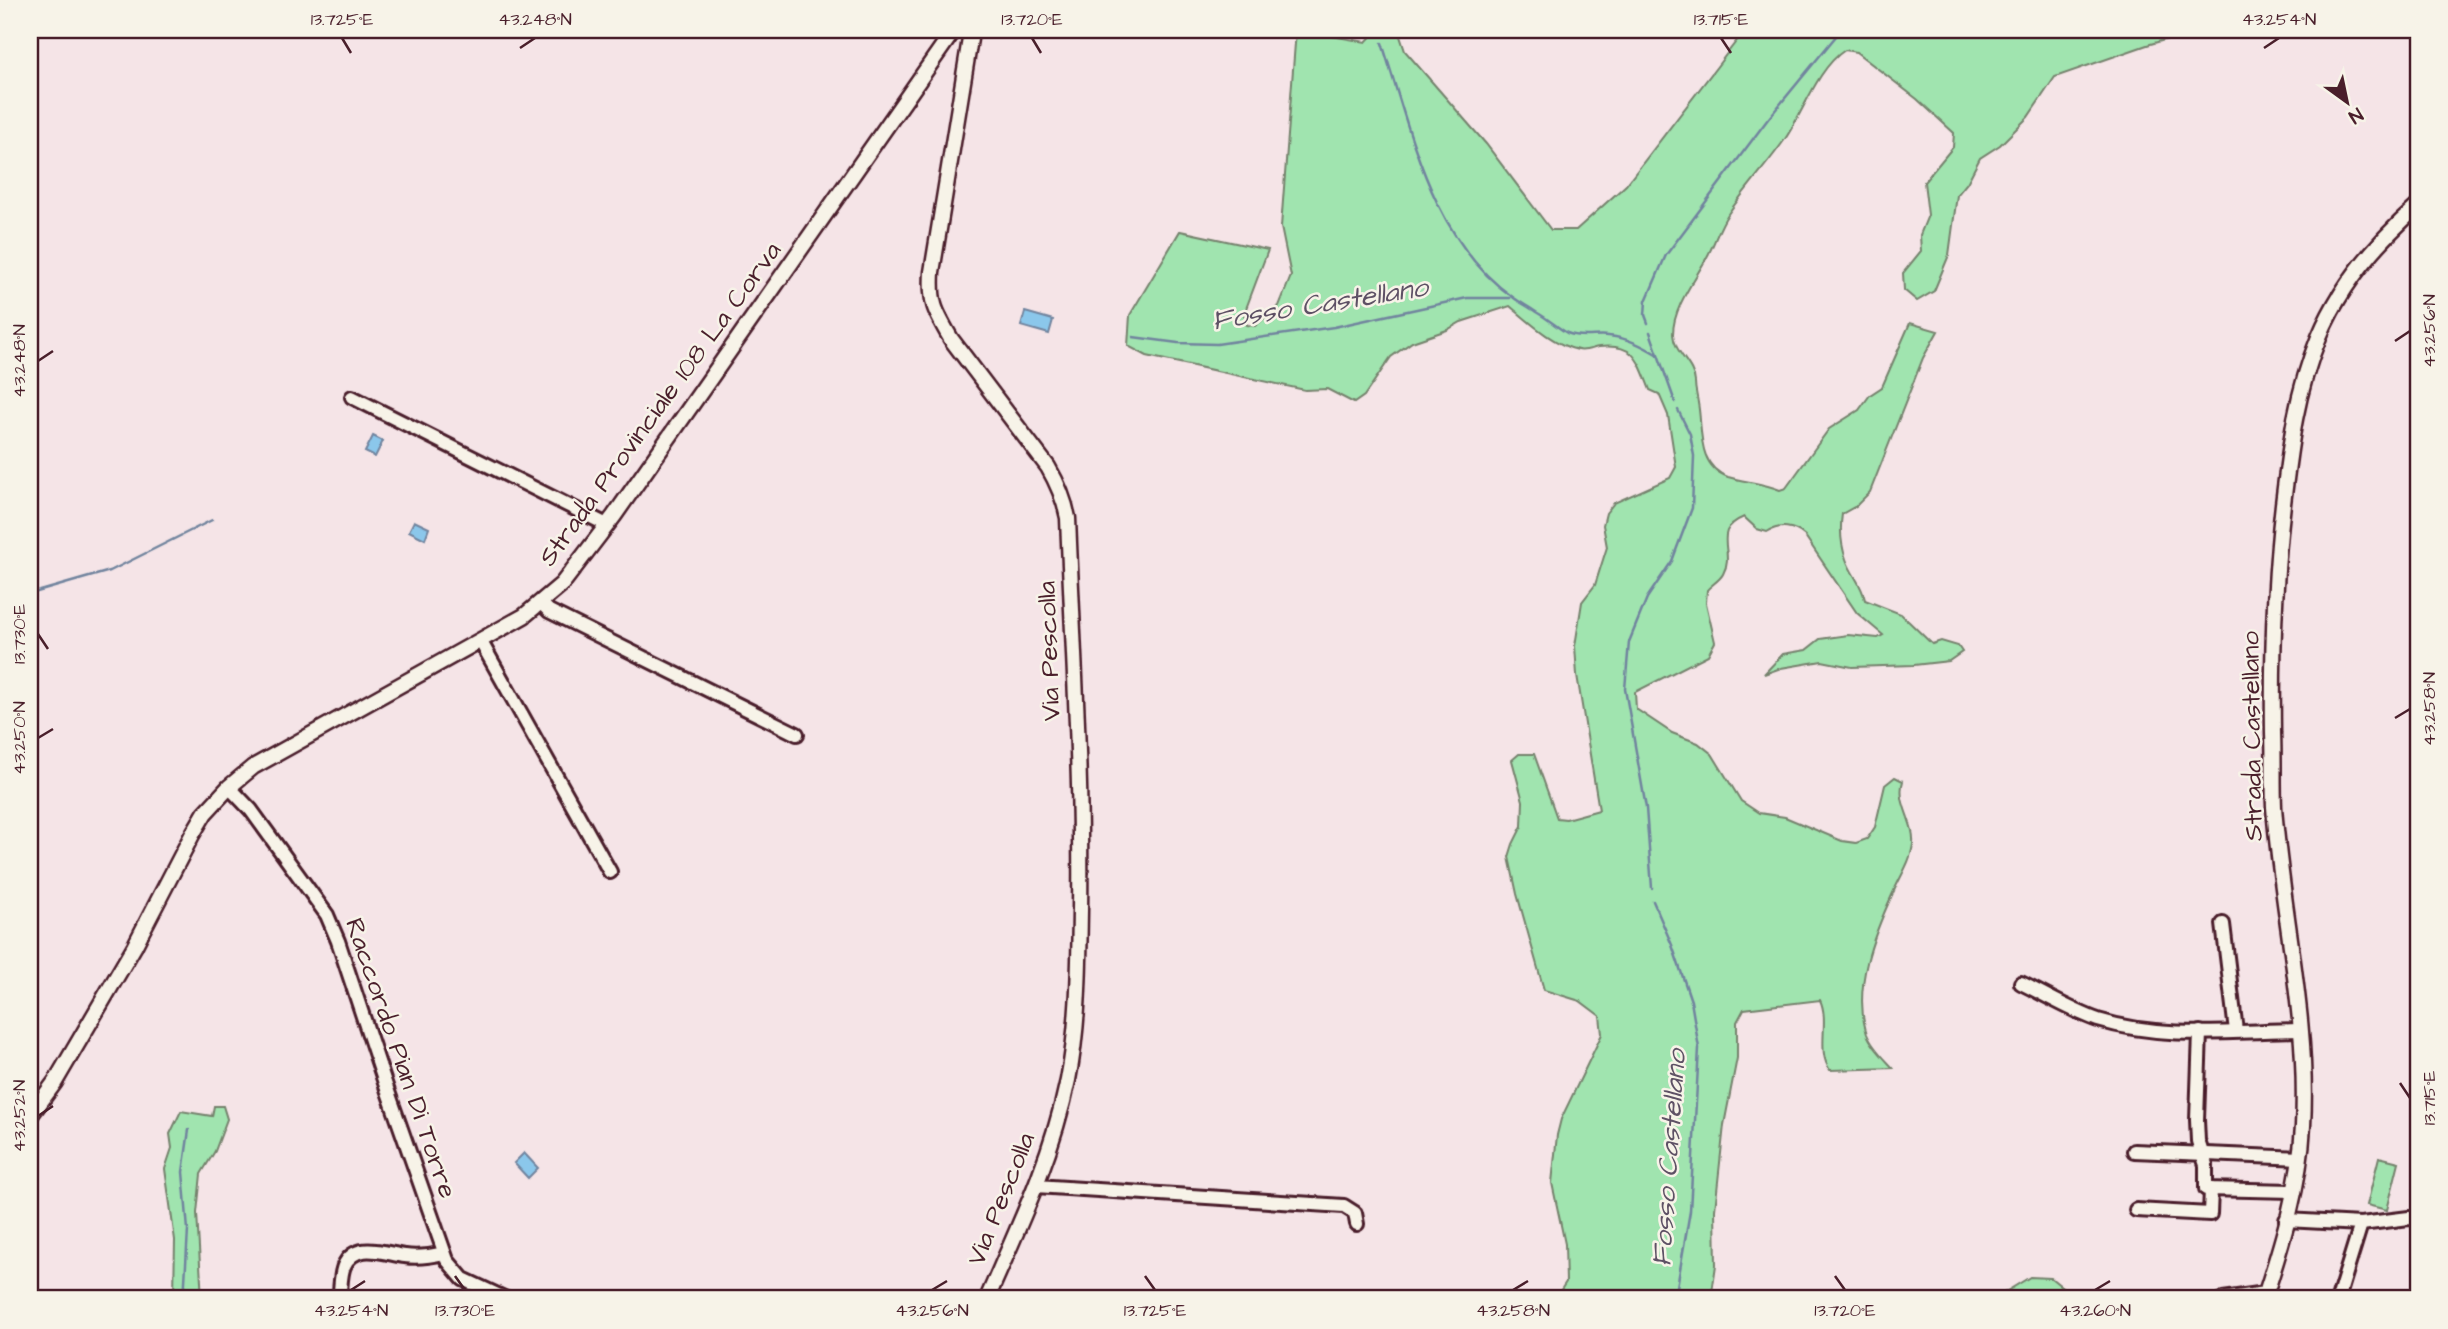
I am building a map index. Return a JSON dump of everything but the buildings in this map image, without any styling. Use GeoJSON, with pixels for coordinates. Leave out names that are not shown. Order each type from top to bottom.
{"type":"FeatureCollection","features":[{"type":"Feature","properties":{"kind":"street","name":"Strada Provinciale 108 La Corva"},"geometry":{"type":"LineString","coordinates":[[30,1116],[55,1082],[120,970],[205,813],[229,787],[253,767],[435,664],[481,642],[541,603],[562,584],[607,525],[954,30]]}},
{"type":"Feature","properties":{"kind":"street","name":"Via Pescolla"},"geometry":{"type":"LineString","coordinates":[[970,30],[930,296],[951,339],[1057,482],[1065,500],[1068,517],[1081,850],[1077,1012],[1069,1077],[1061,1112],[1037,1186],[988,1299]]}},
{"type":"Feature","properties":{"kind":"street","name":"Strada Castellano"},"geometry":{"type":"LineString","coordinates":[[2265,1296],[2293,1191],[2303,1124],[2301,1030],[2274,807],[2272,661],[2279,540],[2293,418],[2319,336],[2340,297],[2369,255],[2396,225],[2418,206]]}},
{"type":"Feature","properties":{"kind":"street"},"geometry":{"type":"LineString","coordinates":[[352,397],[607,525]]}},
{"type":"Feature","properties":{"kind":"street"},"geometry":{"type":"LineString","coordinates":[[541,603],[549,611],[797,734]]}},
{"type":"Feature","properties":{"kind":"street"},"geometry":{"type":"LineString","coordinates":[[481,642],[610,873]]}},
{"type":"Feature","properties":{"kind":"street","name":"Raccordo Pian Di Torre"},"geometry":{"type":"LineString","coordinates":[[229,787],[251,810],[327,915],[444,1253],[463,1279],[506,1299]]}},
{"type":"Feature","properties":{"kind":"street"},"geometry":{"type":"LineString","coordinates":[[2223,924],[2236,1031]]}},
{"type":"Feature","properties":{"kind":"street"},"geometry":{"type":"LineString","coordinates":[[2021,982],[2099,1020],[2151,1031],[2301,1030]]}},
{"type":"Feature","properties":{"kind":"street"},"geometry":{"type":"LineString","coordinates":[[2200,1032],[2197,1120],[2198,1142],[2206,1165],[2206,1189],[2293,1191]]}},
{"type":"Feature","properties":{"kind":"street"},"geometry":{"type":"LineString","coordinates":[[2134,1151],[2300,1158]]}},
{"type":"Feature","properties":{"kind":"street"},"geometry":{"type":"LineString","coordinates":[[1037,1186],[1344,1206],[1355,1213],[1357,1224]]}},
{"type":"Feature","properties":{"kind":"street"},"geometry":{"type":"LineString","coordinates":[[2136,1210],[2210,1214],[2211,1189]]}},
{"type":"Feature","properties":{"kind":"street"},"geometry":{"type":"LineString","coordinates":[[2286,1220],[2361,1224],[2418,1219]]}},
{"type":"Feature","properties":{"kind":"street"},"geometry":{"type":"LineString","coordinates":[[2338,1299],[2361,1224]]}},
{"type":"Feature","properties":{"kind":"street"},"geometry":{"type":"LineString","coordinates":[[339,1299],[344,1265],[351,1256],[359,1252],[374,1249],[404,1256],[426,1257],[444,1253]]}},
{"type":"Feature","properties":{"kind":"street"},"geometry":{"type":"LineString","coordinates":[[2223,1299],[2265,1296]]}},
{"type":"Feature","properties":{"kind":"green space"},"geometry":{"type":"Polygon","coordinates":[[[1296,30],[1366,42],[1377,30],[1398,30],[1405,51],[1486,144],[1551,230],[1576,230],[1626,185],[1745,30],[2200,30],[2055,77],[2028,117],[2000,145],[1980,158],[1967,183],[1957,195],[1949,255],[1934,291],[1917,301],[1904,290],[1903,273],[1921,251],[1920,235],[1928,215],[1924,182],[1953,147],[1954,133],[1917,99],[1856,52],[1845,50],[1826,68],[1783,142],[1728,214],[1677,314],[1674,341],[1694,376],[1703,445],[1711,464],[1718,472],[1728,477],[1780,490],[1786,488],[1829,429],[1859,410],[1870,395],[1882,387],[1910,323],[1938,331],[1923,358],[1870,492],[1856,506],[1842,514],[1841,537],[1846,559],[1865,600],[1901,614],[1932,644],[1941,641],[1958,646],[1962,652],[1949,661],[1914,665],[1852,667],[1822,661],[1781,668],[1764,674],[1783,654],[1806,650],[1820,639],[1848,635],[1878,638],[1883,635],[1857,613],[1805,536],[1787,527],[1767,532],[1757,529],[1744,517],[1728,529],[1726,566],[1722,576],[1707,590],[1706,603],[1715,642],[1708,655],[1635,692],[1636,709],[1672,733],[1698,743],[1712,754],[1741,801],[1759,813],[1785,817],[1842,841],[1856,843],[1867,839],[1875,827],[1885,785],[1895,777],[1903,781],[1902,797],[1913,836],[1910,857],[1872,944],[1862,998],[1867,1034],[1875,1048],[1893,1068],[1830,1070],[1824,1054],[1824,1017],[1820,1000],[1744,1009],[1737,1022],[1737,1058],[1724,1125],[1715,1210],[1716,1265],[1711,1299],[1555,1299],[1566,1282],[1565,1244],[1552,1183],[1557,1135],[1561,1119],[1602,1034],[1600,1016],[1580,1001],[1544,990],[1509,857],[1522,826],[1523,801],[1512,760],[1519,754],[1534,754],[1557,818],[1566,819],[1599,810],[1577,675],[1575,646],[1582,602],[1595,585],[1607,547],[1603,525],[1606,513],[1614,503],[1670,478],[1676,467],[1668,415],[1659,394],[1650,390],[1638,362],[1628,351],[1611,346],[1583,351],[1569,347],[1541,332],[1510,306],[1412,342],[1391,357],[1364,396],[1354,403],[1327,389],[1305,390],[1147,356],[1128,346],[1130,315],[1180,231],[1268,250],[1244,314],[1247,325],[1255,326],[1279,306],[1291,276],[1281,227],[1296,30]]]}},
{"type":"Feature","properties":{"kind":"green space"},"geometry":{"type":"Polygon","coordinates":[[[214,1106],[223,1106],[227,1119],[215,1151],[201,1174],[197,1213],[202,1299],[171,1299],[174,1295],[175,1240],[165,1169],[172,1148],[170,1134],[181,1111],[212,1116],[214,1106]]]}},
{"type":"Feature","properties":{"kind":"green space"},"geometry":{"type":"Polygon","coordinates":[[[2379,1157],[2399,1162],[2387,1210],[2367,1205],[2379,1157]]]}},
{"type":"Feature","properties":{"kind":"green space"},"geometry":{"type":"Polygon","coordinates":[[[2030,1277],[2051,1278],[2066,1290],[2093,1299],[1994,1299],[2030,1277]]]}},
{"type":"Feature","properties":{"kind":"water"},"geometry":{"type":"Polygon","coordinates":[[[1025,312],[1053,320],[1049,334],[1021,326],[1025,312]]]}},
{"type":"Feature","properties":{"kind":"water"},"geometry":{"type":"Polygon","coordinates":[[[373,436],[383,441],[375,457],[365,452],[373,436]]]}},
{"type":"Feature","properties":{"kind":"water"},"geometry":{"type":"Polygon","coordinates":[[[414,521],[429,528],[425,539],[409,531],[414,521]]]}},
{"type":"Feature","properties":{"kind":"water"},"geometry":{"type":"Polygon","coordinates":[[[524,1153],[538,1168],[528,1178],[514,1163],[524,1153]]]}},
{"type":"Feature","properties":{"kind":"waterway","name":"Fosso Castellano"},"geometry":{"type":"LineString","coordinates":[[1648,323],[1645,315],[1646,301],[1666,255],[1768,119],[1841,30]]}},
{"type":"Feature","properties":{"kind":"waterway","name":"Fosso Castellano"},"geometry":{"type":"LineString","coordinates":[[1382,43],[1428,182],[1463,247],[1486,274],[1514,298],[1567,333],[1623,339],[1658,355]]}},
{"type":"Feature","properties":{"kind":"waterway","name":"Fosso Castellano"},"geometry":{"type":"LineString","coordinates":[[1133,337],[1178,343],[1217,344],[1334,327],[1467,298],[1510,298]]}},
{"type":"Feature","properties":{"kind":"waterway","name":"Fosso Castellano"},"geometry":{"type":"LineString","coordinates":[[1650,332],[1675,402]]}},
{"type":"Feature","properties":{"kind":"waterway","name":"Fosso Castellano"},"geometry":{"type":"LineString","coordinates":[[1652,888],[1646,808],[1625,689],[1629,642],[1647,598],[1672,561],[1692,508],[1694,456],[1690,434],[1678,410]]}},
{"type":"Feature","properties":{"kind":"waterway"},"geometry":{"type":"LineString","coordinates":[[30,594],[110,571],[212,520]]}},
{"type":"Feature","properties":{"kind":"waterway","name":"Fosso Castellano"},"geometry":{"type":"LineString","coordinates":[[1653,901],[1672,945],[1691,1001],[1699,1048],[1690,1211],[1677,1299]]}},
{"type":"Feature","properties":{"kind":"waterway"},"geometry":{"type":"LineString","coordinates":[[184,1299],[188,1230],[183,1172],[189,1130]]}}]}
